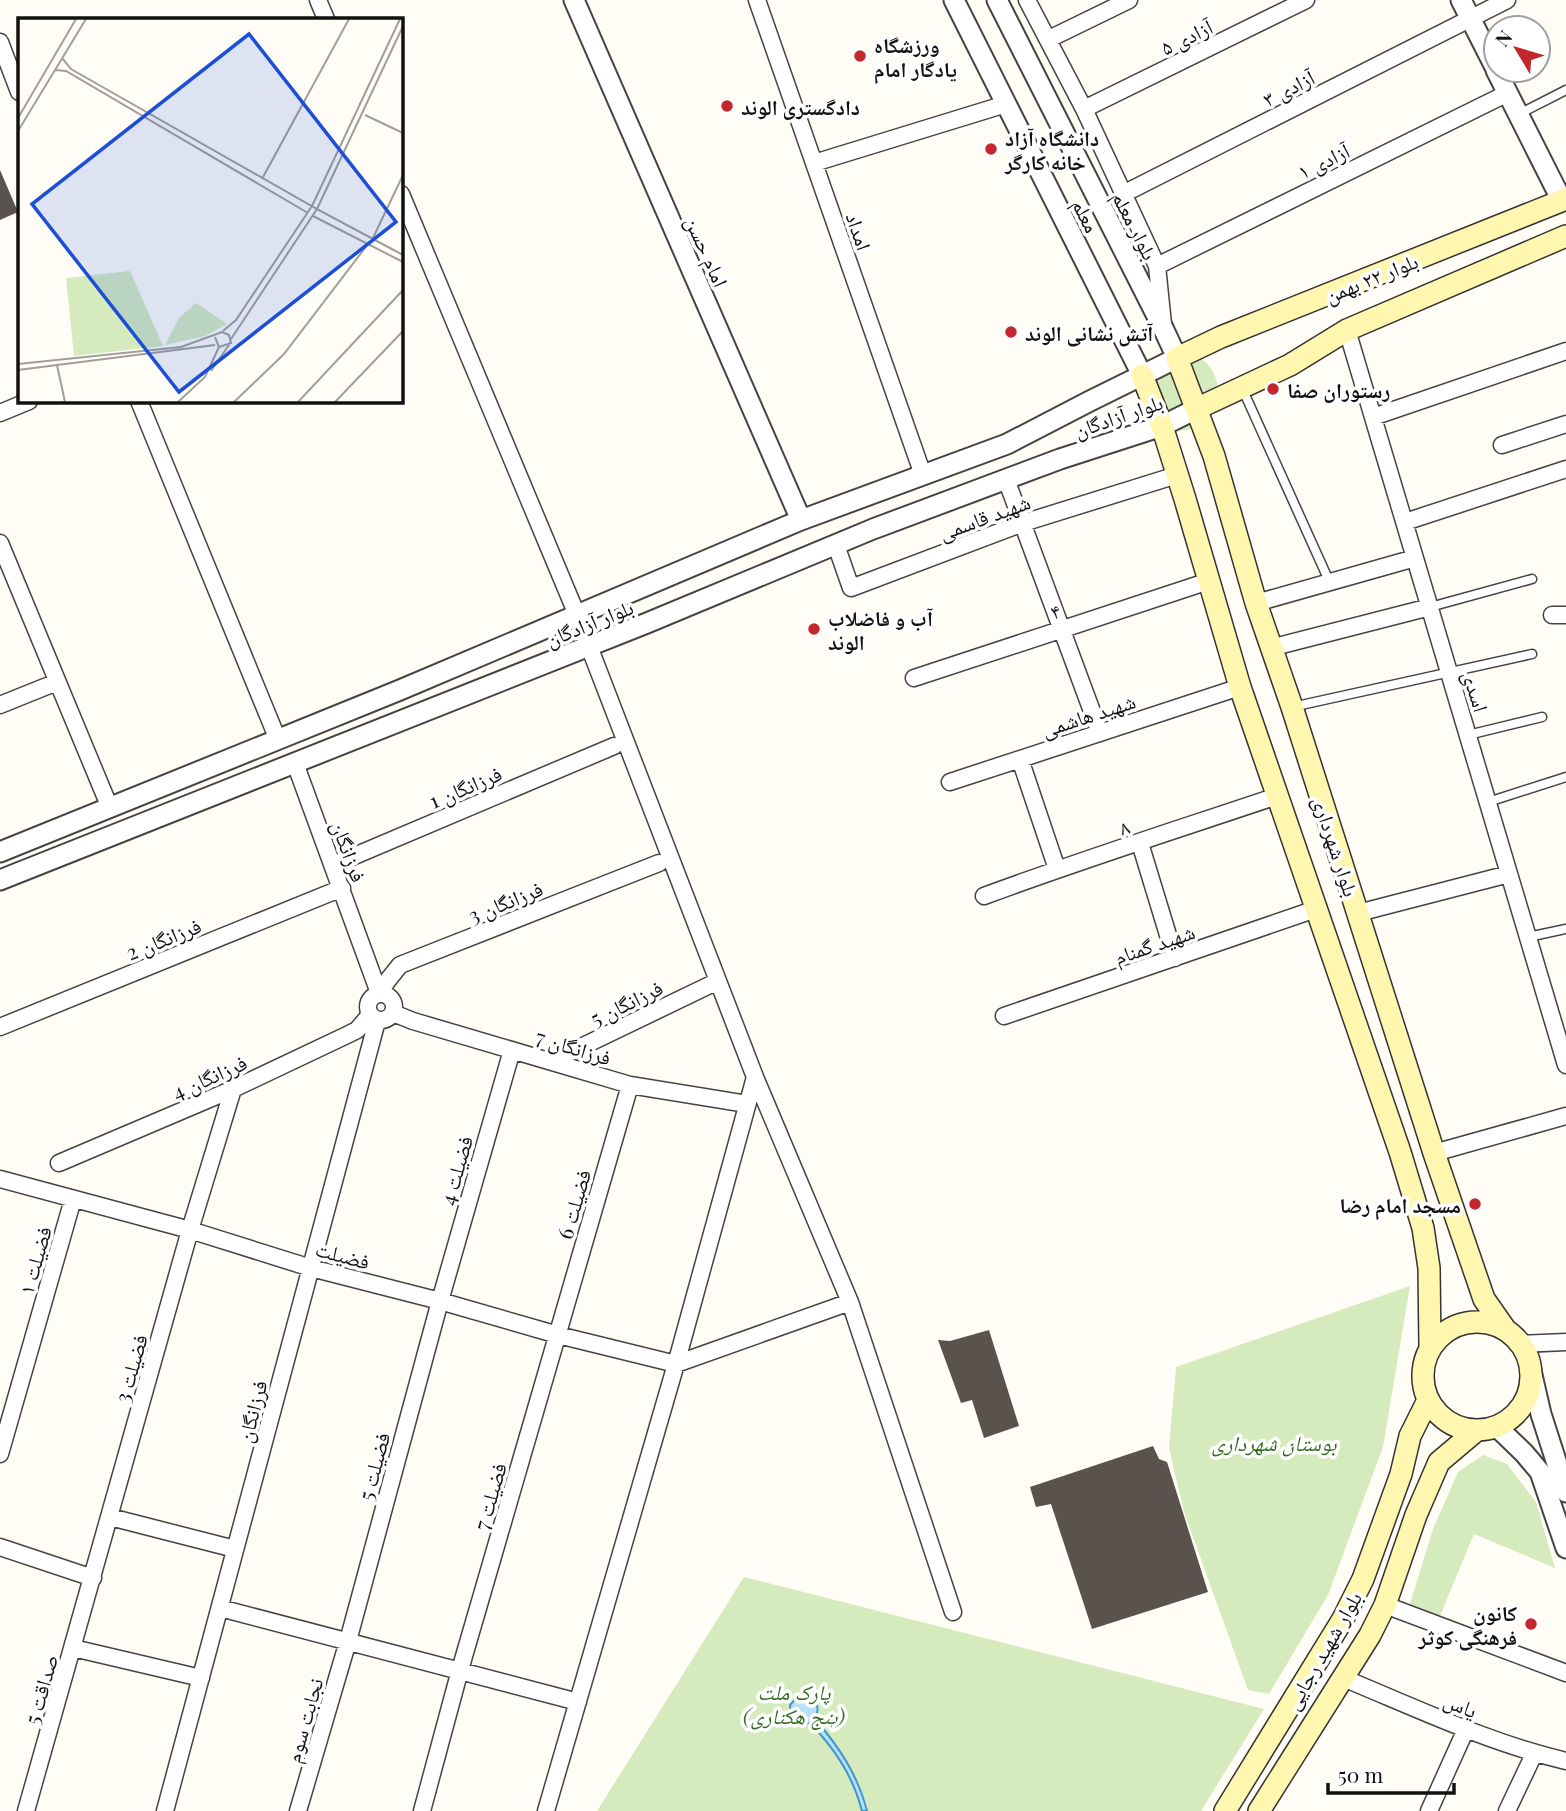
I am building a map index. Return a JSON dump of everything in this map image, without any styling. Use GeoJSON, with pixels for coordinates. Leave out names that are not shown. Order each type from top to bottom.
{"type":"FeatureCollection","features":[{"type":"Feature","properties":{"kind":"main road","name":"بلوار ۲۲ بهمن"},"geometry":{"type":"LineString","coordinates":[[1177,358],[1221,337],[1564,200]]}},
{"type":"Feature","properties":{"kind":"main road","name":"بلوار ۲۲ بهمن"},"geometry":{"type":"LineString","coordinates":[[1196,409],[1290,365],[1347,330],[1566,236]]}},
{"type":"Feature","properties":{"kind":"main road","name":"بلوار شهرداری"},"geometry":{"type":"LineString","coordinates":[[1177,358],[1214,456],[1270,648],[1292,707],[1434,1153],[1484,1299],[1505,1329]]}},
{"type":"Feature","properties":{"kind":"main road","name":"بلوار شهرداری"},"geometry":{"type":"LineString","coordinates":[[1142,375],[1177,475],[1240,687],[1400,1152],[1423,1228],[1429,1268],[1430,1347]]}},
{"type":"Feature","properties":{"kind":"main road"},"geometry":{"type":"LineString","coordinates":[[1472,1321],[1505,1329],[1525,1353],[1531,1382],[1525,1401],[1513,1416],[1487,1429],[1457,1427],[1440,1416],[1428,1400],[1423,1383],[1423,1364],[1430,1347],[1441,1335],[1472,1321]]}},
{"type":"Feature","properties":{"kind":"main road","name":"بلوار شهید رجایی"},"geometry":{"type":"LineString","coordinates":[[1225,1811],[1343,1619],[1363,1578],[1401,1474],[1410,1436],[1428,1400]]}},
{"type":"Feature","properties":{"kind":"main road","name":"بلوار شهید رجایی"},"geometry":{"type":"LineString","coordinates":[[1259,1811],[1370,1635],[1385,1605],[1416,1515],[1439,1462],[1487,1429]]}},
{"type":"Feature","properties":{"kind":"street"},"geometry":{"type":"LineString","coordinates":[[318,0],[326,18]]}},
{"type":"Feature","properties":{"kind":"street","name":"امام حسن"},"geometry":{"type":"LineString","coordinates":[[574,0],[801,520]]}},
{"type":"Feature","properties":{"kind":"street","name":"امداد"},"geometry":{"type":"LineString","coordinates":[[757,0],[923,475]]}},
{"type":"Feature","properties":{"kind":"street","name":"معلم"},"geometry":{"type":"LineString","coordinates":[[954,0],[1142,375]]}},
{"type":"Feature","properties":{"kind":"street","name":"بلوار معلم"},"geometry":{"type":"LineString","coordinates":[[997,0],[1177,358]]}},
{"type":"Feature","properties":{"kind":"street","name":"معلم"},"geometry":{"type":"LineString","coordinates":[[1027,0],[1084,109],[1157,265],[1164,330]]}},
{"type":"Feature","properties":{"kind":"street"},"geometry":{"type":"LineString","coordinates":[[1049,39],[1129,0]]}},
{"type":"Feature","properties":{"kind":"street","name":"آزادی ۵"},"geometry":{"type":"LineString","coordinates":[[1084,109],[1306,0]]}},
{"type":"Feature","properties":{"kind":"street"},"geometry":{"type":"LineString","coordinates":[[1461,0],[1482,42]]}},
{"type":"Feature","properties":{"kind":"street","name":"آزادی ۳"},"geometry":{"type":"LineString","coordinates":[[1125,193],[1507,0]]}},
{"type":"Feature","properties":{"kind":"street"},"geometry":{"type":"LineString","coordinates":[[0,42],[18,89]]}},
{"type":"Feature","properties":{"kind":"street"},"geometry":{"type":"LineString","coordinates":[[1503,84],[1564,200]]}},
{"type":"Feature","properties":{"kind":"street","name":"آزادی ۱"},"geometry":{"type":"LineString","coordinates":[[1157,265],[1508,93]]}},
{"type":"Feature","properties":{"kind":"street"},"geometry":{"type":"LineString","coordinates":[[814,163],[1006,104]]}},
{"type":"Feature","properties":{"kind":"street"},"geometry":{"type":"LineString","coordinates":[[402,196],[590,646],[755,1077],[850,1302],[953,1612]]}},
{"type":"Feature","properties":{"kind":"street","name":"اسدی"},"geometry":{"type":"LineString","coordinates":[[1347,330],[1528,937],[1560,1026],[1566,1065]]}},
{"type":"Feature","properties":{"kind":"street"},"geometry":{"type":"LineString","coordinates":[[1373,417],[1566,352]]}},
{"type":"Feature","properties":{"kind":"street","name":"بلوار آزادگان"},"geometry":{"type":"LineString","coordinates":[[0,852],[278,740],[801,520],[1007,444],[1177,358]]}},
{"type":"Feature","properties":{"kind":"street"},"geometry":{"type":"LineString","coordinates":[[0,413],[27,402]]}},
{"type":"Feature","properties":{"kind":"street"},"geometry":{"type":"LineString","coordinates":[[139,402],[278,740]]}},
{"type":"Feature","properties":{"kind":"street","name":"بلوار آزادگان"},"geometry":{"type":"LineString","coordinates":[[0,880],[590,646],[886,524],[1006,479],[1161,426],[1196,409]]}},
{"type":"Feature","properties":{"kind":"street"},"geometry":{"type":"LineString","coordinates":[[1502,445],[1566,424]]}},
{"type":"Feature","properties":{"kind":"street"},"geometry":{"type":"LineString","coordinates":[[1405,522],[1566,469]]}},
{"type":"Feature","properties":{"kind":"street","name":"شهید قاسمی"},"geometry":{"type":"LineString","coordinates":[[836,545],[851,588],[1023,523],[1177,475]]}},
{"type":"Feature","properties":{"kind":"street"},"geometry":{"type":"LineString","coordinates":[[1006,479],[1100,733]]}},
{"type":"Feature","properties":{"kind":"street"},"geometry":{"type":"LineString","coordinates":[[0,543],[6,574],[57,682],[110,808]]}},
{"type":"Feature","properties":{"kind":"street"},"geometry":{"type":"LineString","coordinates":[[1256,603],[1415,558]]}},
{"type":"Feature","properties":{"kind":"street","name":"۴"},"geometry":{"type":"LineString","coordinates":[[914,678],[1209,581]]}},
{"type":"Feature","properties":{"kind":"street"},"geometry":{"type":"LineString","coordinates":[[1270,648],[1430,607]]}},
{"type":"Feature","properties":{"kind":"street"},"geometry":{"type":"LineString","coordinates":[[0,705],[57,682]]}},
{"type":"Feature","properties":{"kind":"street","name":"شهید هاشمی"},"geometry":{"type":"LineString","coordinates":[[950,782],[1240,687]]}},
{"type":"Feature","properties":{"kind":"street","name":"فرزانگان 1"},"geometry":{"type":"LineString","coordinates":[[333,866],[614,746]]}},
{"type":"Feature","properties":{"kind":"street"},"geometry":{"type":"LineString","coordinates":[[1020,759],[1057,869]]}},
{"type":"Feature","properties":{"kind":"street","name":"فرزانگان"},"geometry":{"type":"LineString","coordinates":[[295,763],[379,993]]}},
{"type":"Feature","properties":{"kind":"street","name":"۸"},"geometry":{"type":"LineString","coordinates":[[984,896],[1277,796]]}},
{"type":"Feature","properties":{"kind":"street"},"geometry":{"type":"LineString","coordinates":[[1140,843],[1175,958]]}},
{"type":"Feature","properties":{"kind":"street","name":"فرزانگان 3"},"geometry":{"type":"LineString","coordinates":[[379,993],[400,965],[659,863]]}},
{"type":"Feature","properties":{"kind":"street"},"geometry":{"type":"LineString","coordinates":[[1359,914],[1509,874]]}},
{"type":"Feature","properties":{"kind":"street","name":"فرزانگان 2"},"geometry":{"type":"LineString","coordinates":[[0,1027],[342,888]]}},
{"type":"Feature","properties":{"kind":"street","name":"شهید گمنام"},"geometry":{"type":"LineString","coordinates":[[1004,1016],[1316,909]]}},
{"type":"Feature","properties":{"kind":"street","name":"فرزانگان 5"},"geometry":{"type":"LineString","coordinates":[[552,1061],[718,981]]}},
{"type":"Feature","properties":{"kind":"street"},"geometry":{"type":"LineString","coordinates":[[379,993],[388,996],[394,1003],[393,1013],[387,1020],[373,1018],[367,1006],[370,998],[379,993]]}},
{"type":"Feature","properties":{"kind":"street","name":"فرزانگان 7"},"geometry":{"type":"LineString","coordinates":[[393,1013],[629,1085],[747,1104]]}},
{"type":"Feature","properties":{"kind":"street","name":"فرزانگان"},"geometry":{"type":"LineString","coordinates":[[165,1811],[311,1268],[373,1018]]}},
{"type":"Feature","properties":{"kind":"street","name":"فرزانگان 4"},"geometry":{"type":"LineString","coordinates":[[59,1163],[233,1089],[357,1030],[373,1018]]}},
{"type":"Feature","properties":{"kind":"street","name":"فضیلت 4"},"geometry":{"type":"LineString","coordinates":[[440,1301],[512,1050]]}},
{"type":"Feature","properties":{"kind":"street"},"geometry":{"type":"LineString","coordinates":[[546,1811],[676,1364],[755,1077]]}},
{"type":"Feature","properties":{"kind":"street","name":"فضیلت 6"},"geometry":{"type":"LineString","coordinates":[[558,1335],[629,1085]]}},
{"type":"Feature","properties":{"kind":"street","name":"فضیلت 3"},"geometry":{"type":"LineString","coordinates":[[93,1578],[190,1230],[233,1089]]}},
{"type":"Feature","properties":{"kind":"street"},"geometry":{"type":"LineString","coordinates":[[1434,1153],[1566,1116]]}},
{"type":"Feature","properties":{"kind":"street","name":"فضیلت"},"geometry":{"type":"LineString","coordinates":[[0,1179],[190,1230],[311,1268],[676,1364]]}},
{"type":"Feature","properties":{"kind":"street","name":"فضیلت ۱"},"geometry":{"type":"LineString","coordinates":[[0,1454],[73,1199]]}},
{"type":"Feature","properties":{"kind":"street","name":"فضیلت 5"},"geometry":{"type":"LineString","coordinates":[[348,1641],[440,1301]]}},
{"type":"Feature","properties":{"kind":"street"},"geometry":{"type":"LineString","coordinates":[[676,1364],[850,1302]]}},
{"type":"Feature","properties":{"kind":"street","name":"فضیلت 7"},"geometry":{"type":"LineString","coordinates":[[422,1811],[460,1670],[558,1335]]}},
{"type":"Feature","properties":{"kind":"street"},"geometry":{"type":"LineString","coordinates":[[1566,1342],[1525,1353],[1566,1492]]}},
{"type":"Feature","properties":{"kind":"street"},"geometry":{"type":"LineString","coordinates":[[1487,1429],[1524,1453],[1540,1472],[1566,1548]]}},
{"type":"Feature","properties":{"kind":"street"},"geometry":{"type":"LineString","coordinates":[[110,1517],[236,1549]]}},
{"type":"Feature","properties":{"kind":"street"},"geometry":{"type":"LineString","coordinates":[[0,1548],[93,1578]]}},
{"type":"Feature","properties":{"kind":"street","name":"صداقت 5"},"geometry":{"type":"LineString","coordinates":[[26,1811],[93,1578]]}},
{"type":"Feature","properties":{"kind":"street"},"geometry":{"type":"LineString","coordinates":[[1385,1605],[1566,1673]]}},
{"type":"Feature","properties":{"kind":"street"},"geometry":{"type":"LineString","coordinates":[[220,1608],[578,1702]]}},
{"type":"Feature","properties":{"kind":"street","name":"نجابت سوم"},"geometry":{"type":"LineString","coordinates":[[298,1811],[348,1641]]}},
{"type":"Feature","properties":{"kind":"street"},"geometry":{"type":"LineString","coordinates":[[73,1648],[201,1678]]}},
{"type":"Feature","properties":{"kind":"street","name":"یاس"},"geometry":{"type":"LineString","coordinates":[[1343,1678],[1466,1729],[1534,1754],[1566,1761]]}},
{"type":"Feature","properties":{"kind":"street"},"geometry":{"type":"LineString","coordinates":[[1429,1811],[1466,1729]]}},
{"type":"Feature","properties":{"kind":"street"},"geometry":{"type":"LineString","coordinates":[[1507,1811],[1534,1754]]}},
{"type":"Feature","properties":{"kind":"lane"},"geometry":{"type":"LineString","coordinates":[[1519,114],[1566,90]]}},
{"type":"Feature","properties":{"kind":"lane"},"geometry":{"type":"LineString","coordinates":[[1242,388],[1329,583]]}},
{"type":"Feature","properties":{"kind":"lane"},"geometry":{"type":"LineString","coordinates":[[1430,607],[1532,579]]}},
{"type":"Feature","properties":{"kind":"lane"},"geometry":{"type":"LineString","coordinates":[[1292,707],[1532,654]]}},
{"type":"Feature","properties":{"kind":"lane"},"geometry":{"type":"LineString","coordinates":[[1468,735],[1542,717]]}},
{"type":"Feature","properties":{"kind":"lane"},"geometry":{"type":"LineString","coordinates":[[1488,802],[1566,777]]}},
{"type":"Feature","properties":{"kind":"lane"},"geometry":{"type":"LineString","coordinates":[[1528,937],[1566,929]]}},
{"type":"Feature","properties":{"kind":"green space"},"geometry":{"type":"Polygon","coordinates":[[[1178,351],[1193,354],[1206,363],[1215,376],[1218,391],[1215,406],[1206,419],[1193,428],[1178,431],[1163,428],[1150,419],[1141,406],[1138,391],[1141,376],[1150,363],[1163,354],[1178,351]]]}},
{"type":"Feature","properties":{"kind":"green space","name":"بوستان شهرداری"},"geometry":{"type":"Polygon","coordinates":[[[1410,1286],[1383,1447],[1328,1595],[1269,1694],[1248,1690],[1184,1512],[1169,1448],[1176,1367],[1410,1286]]]}},
{"type":"Feature","properties":{"kind":"green space"},"geometry":{"type":"Polygon","coordinates":[[[1483,1455],[1507,1464],[1536,1502],[1555,1568],[1474,1534],[1439,1618],[1409,1607],[1433,1529],[1458,1472],[1483,1455]]]}},
{"type":"Feature","properties":{"kind":"green space","name":"پارک ملت (پنج هکتاری)"},"geometry":{"type":"Polygon","coordinates":[[[744,1577],[1264,1709],[1201,1811],[597,1811],[744,1577]]]}},
{"type":"Feature","properties":{"kind":"water"},"geometry":{"type":"Polygon","coordinates":[[[802,1695],[816,1703],[815,1719],[847,1762],[867,1811],[862,1811],[848,1775],[827,1743],[810,1723],[799,1724],[791,1717],[790,1705],[802,1695]]]}},
{"type":"Feature","properties":{"kind":"building"},"geometry":{"type":"Polygon","coordinates":[[[0,170],[18,212],[0,220],[0,170]]]}},
{"type":"Feature","properties":{"kind":"building"},"geometry":{"type":"Polygon","coordinates":[[[989,1330],[1019,1426],[984,1438],[972,1400],[961,1403],[938,1340],[950,1341],[989,1330]]]}},
{"type":"Feature","properties":{"kind":"building"},"geometry":{"type":"Polygon","coordinates":[[[1153,1446],[1159,1459],[1167,1462],[1208,1592],[1092,1629],[1051,1504],[1036,1507],[1030,1487],[1153,1446]]]}},
{"type":"Feature","properties":{"kind":"place","name":"ورزشگاه یادگار امام"},"geometry":{"type":"Point","coordinates":[860,56]}},
{"type":"Feature","properties":{"kind":"place","name":"دادگستری الوند"},"geometry":{"type":"Point","coordinates":[727,106]}},
{"type":"Feature","properties":{"kind":"place","name":"دانشگاه آزاد خانه کارگر"},"geometry":{"type":"Point","coordinates":[991,149]}},
{"type":"Feature","properties":{"kind":"place","name":"آتش نشانی الوند"},"geometry":{"type":"Point","coordinates":[1011,332]}},
{"type":"Feature","properties":{"kind":"place","name":"رستوران صفا"},"geometry":{"type":"Point","coordinates":[1273,389]}},
{"type":"Feature","properties":{"kind":"place","name":"آب و فاضلاب الوند"},"geometry":{"type":"Point","coordinates":[814,629]}},
{"type":"Feature","properties":{"kind":"place","name":"مسجد امام رضا"},"geometry":{"type":"Point","coordinates":[1475,1204]}},
{"type":"Feature","properties":{"kind":"place","name":"کانون فرهنگی کوثر"},"geometry":{"type":"Point","coordinates":[1531,1624]}}]}
